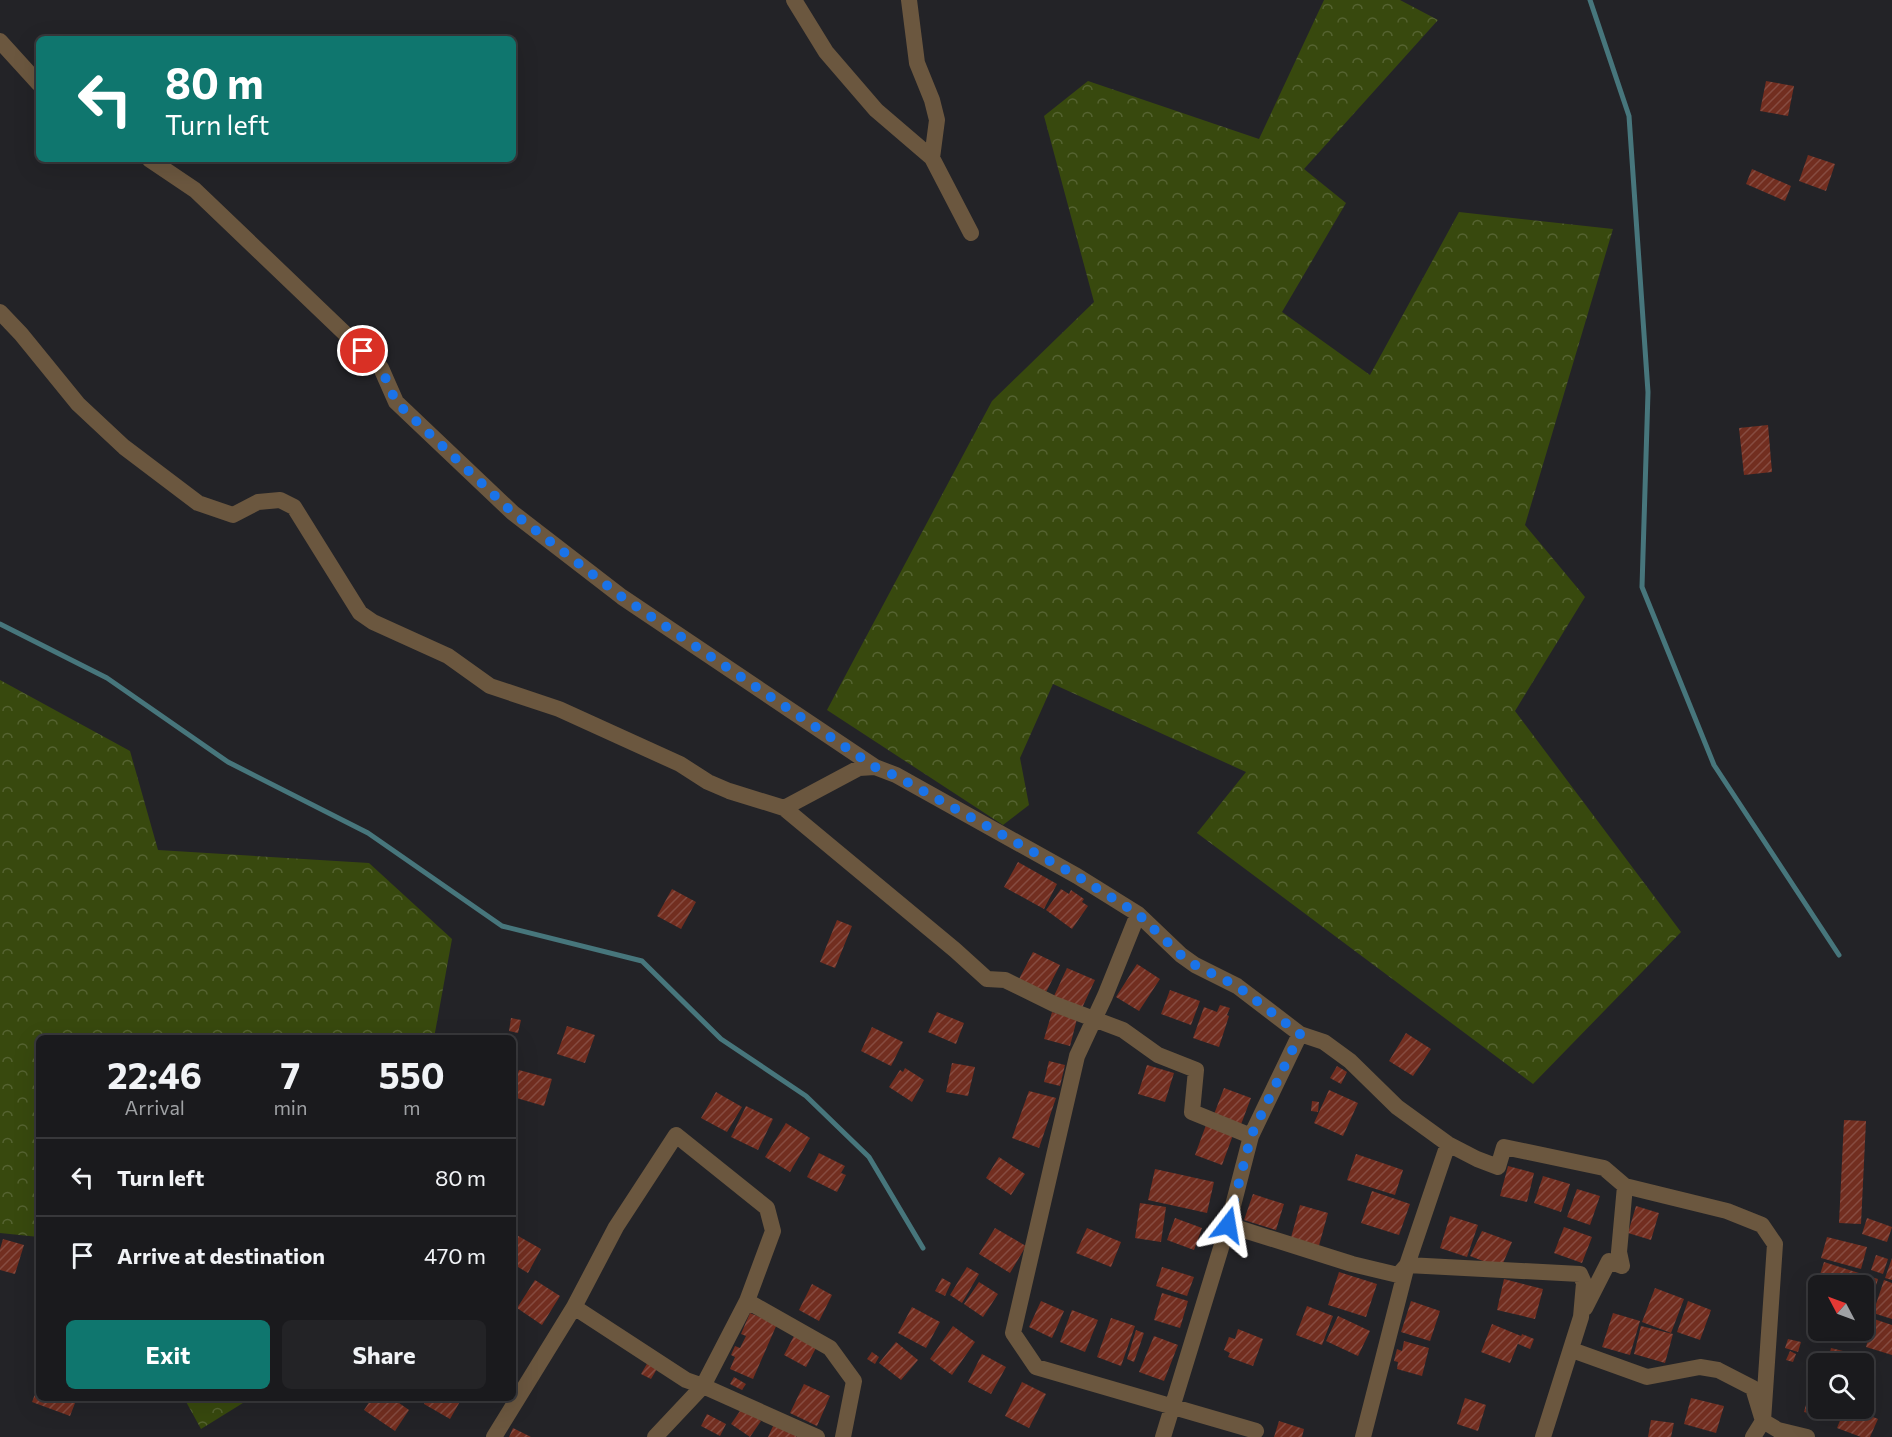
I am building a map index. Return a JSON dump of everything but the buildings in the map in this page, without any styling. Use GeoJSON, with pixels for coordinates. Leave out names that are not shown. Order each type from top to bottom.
{"type":"FeatureCollection","features":[{"type":"Feature","properties":{"kind":"street"},"geometry":{"type":"LineString","coordinates":[[794,0],[826,52],[876,110],[932,158],[971,233]]}},
{"type":"Feature","properties":{"kind":"street"},"geometry":{"type":"LineString","coordinates":[[909,0],[917,63],[932,100],[937,120],[932,158]]}},
{"type":"Feature","properties":{"kind":"street"},"geometry":{"type":"LineString","coordinates":[[0,41],[36,81]]}},
{"type":"Feature","properties":{"kind":"street"},"geometry":{"type":"LineString","coordinates":[[153,162],[195,190],[381,368],[396,402],[513,513],[622,597],[875,767],[896,776],[1047,859],[1138,914],[1181,955],[1195,965],[1237,986],[1300,1034],[1324,1042],[1350,1060],[1397,1107],[1448,1144],[1477,1160],[1498,1167],[1504,1147],[1604,1168],[1625,1186],[1726,1210],[1762,1225],[1775,1244],[1763,1421],[1753,1437]]}},
{"type":"Feature","properties":{"kind":"street"},"geometry":{"type":"LineString","coordinates":[[0,312],[78,404],[124,447],[198,503],[233,515],[258,502],[280,500],[294,507],[360,613],[372,622],[448,656],[490,686],[559,709],[680,764],[708,782],[729,791],[784,808],[987,979],[1005,981],[1054,1004],[1123,1030],[1158,1056],[1196,1070],[1192,1112],[1251,1136]]}},
{"type":"Feature","properties":{"kind":"street"},"geometry":{"type":"LineString","coordinates":[[784,808],[859,768],[875,767]]}},
{"type":"Feature","properties":{"kind":"street"},"geometry":{"type":"LineString","coordinates":[[1138,914],[1077,1056],[1013,1333],[1036,1366],[1256,1431]]}},
{"type":"Feature","properties":{"kind":"street"},"geometry":{"type":"LineString","coordinates":[[1163,1437],[1228,1225],[1251,1136],[1300,1034]]}},
{"type":"Feature","properties":{"kind":"street"},"geometry":{"type":"LineString","coordinates":[[494,1437],[574,1307],[616,1227],[676,1135],[767,1208],[773,1231],[747,1301],[703,1386],[655,1437]]}},
{"type":"Feature","properties":{"kind":"street"},"geometry":{"type":"LineString","coordinates":[[1363,1437],[1407,1265],[1448,1144]]}},
{"type":"Feature","properties":{"kind":"street"},"geometry":{"type":"LineString","coordinates":[[1581,1317],[1609,1261],[1622,1266],[1619,1252],[1625,1186]]}},
{"type":"Feature","properties":{"kind":"street"},"geometry":{"type":"LineString","coordinates":[[1228,1225],[1352,1264],[1398,1275],[1407,1265]]}},
{"type":"Feature","properties":{"kind":"street"},"geometry":{"type":"LineString","coordinates":[[1407,1265],[1580,1274],[1584,1283],[1581,1317],[1543,1437]]}},
{"type":"Feature","properties":{"kind":"street"},"geometry":{"type":"LineString","coordinates":[[747,1301],[830,1348],[854,1381],[843,1437]]}},
{"type":"Feature","properties":{"kind":"street"},"geometry":{"type":"LineString","coordinates":[[574,1307],[686,1380],[817,1437]]}},
{"type":"Feature","properties":{"kind":"street"},"geometry":{"type":"LineString","coordinates":[[1572,1350],[1647,1377],[1700,1367],[1718,1370],[1753,1388],[1763,1421],[1778,1430],[1807,1437]]}},
{"type":"Feature","properties":{"kind":"green space"},"geometry":{"type":"Polygon","coordinates":[[[1324,0],[1400,0],[1438,20],[1304,169],[1346,203],[1282,312],[1370,375],[1459,212],[1613,229],[1525,525],[1585,597],[1515,711],[1681,932],[1533,1084],[1197,833],[1246,772],[1053,684],[1020,758],[1029,805],[1003,825],[827,710],[992,401],[1094,302],[1044,116],[1088,81],[1259,139],[1324,0]]]}},
{"type":"Feature","properties":{"kind":"green space"},"geometry":{"type":"Polygon","coordinates":[[[0,680],[130,751],[158,850],[369,863],[452,939],[435,1035],[36,1035],[36,1237],[0,1233],[0,680]]]}},
{"type":"Feature","properties":{"kind":"green space"},"geometry":{"type":"Polygon","coordinates":[[[186,1401],[246,1401],[201,1429],[186,1401]]]}},
{"type":"Feature","properties":{"kind":"waterway"},"geometry":{"type":"LineString","coordinates":[[1590,0],[1629,116],[1648,392],[1642,587],[1714,765],[1839,955]]}},
{"type":"Feature","properties":{"kind":"waterway"},"geometry":{"type":"LineString","coordinates":[[0,624],[107,678],[228,762],[368,833],[502,926],[642,961],[721,1039],[806,1096],[869,1157],[923,1248]]}},
{"type":"Feature","properties":{"kind":"route"},"geometry":{"type":"LineString","coordinates":[[363,351],[381,368],[396,402],[513,513],[622,597],[875,767],[896,776],[1017,842],[1138,914],[1181,955],[1195,965],[1237,986],[1300,1034],[1251,1136],[1228,1225]]}}]}
